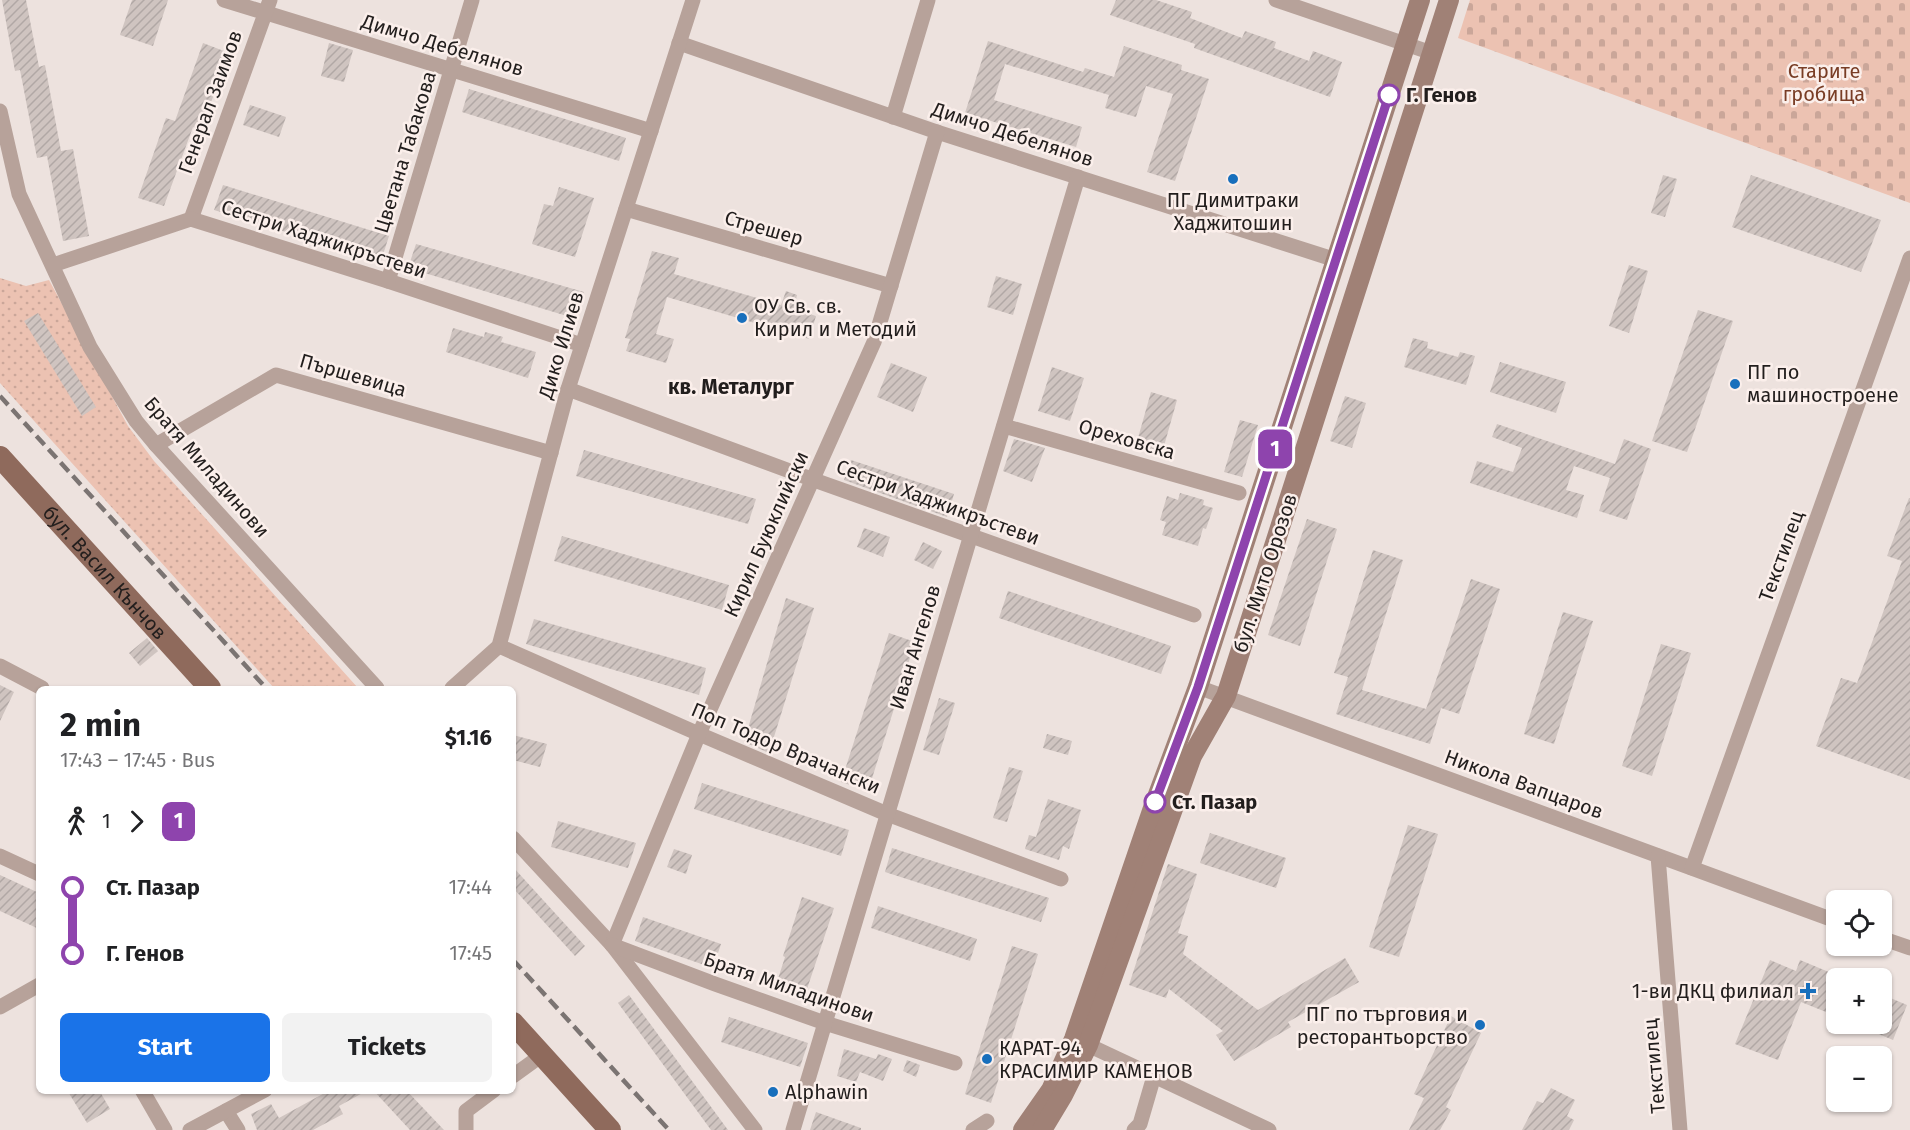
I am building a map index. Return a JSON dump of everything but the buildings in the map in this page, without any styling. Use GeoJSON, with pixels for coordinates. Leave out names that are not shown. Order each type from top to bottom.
{"type":"FeatureCollection","features":[{"type":"Feature","properties":{"kind":"main road","name":"бул. Мито Орозов"},"geometry":{"type":"LineString","coordinates":[[1023,1130],[1051,1090],[1074,1039],[1153,808],[1198,687],[1420,0]]}},
{"type":"Feature","properties":{"kind":"main road","name":"бул. Мито Орозов"},"geometry":{"type":"LineString","coordinates":[[1042,1130],[1063,1095],[1088,1045],[1192,756],[1226,696],[1449,0]]}},
{"type":"Feature","properties":{"kind":"main road","name":"бул. Васил Кънчов"},"geometry":{"type":"LineString","coordinates":[[0,457],[206,686]]}},
{"type":"Feature","properties":{"kind":"main road"},"geometry":{"type":"LineString","coordinates":[[516,1026],[610,1130]]}},
{"type":"Feature","properties":{"kind":"street","name":"Димчо Дебелянов"},"geometry":{"type":"LineString","coordinates":[[224,0],[267,6],[452,70],[651,131]]}},
{"type":"Feature","properties":{"kind":"street","name":"Цветана Табакова"},"geometry":{"type":"LineString","coordinates":[[388,281],[472,0]]}},
{"type":"Feature","properties":{"kind":"street","name":"Дико Илиев"},"geometry":{"type":"LineString","coordinates":[[498,646],[568,389],[693,0]]}},
{"type":"Feature","properties":{"kind":"street"},"geometry":{"type":"LineString","coordinates":[[893,117],[928,0]]}},
{"type":"Feature","properties":{"kind":"street"},"geometry":{"type":"LineString","coordinates":[[1276,0],[1432,53]]}},
{"type":"Feature","properties":{"kind":"street","name":"Генерал Заимов"},"geometry":{"type":"LineString","coordinates":[[191,219],[267,6]]}},
{"type":"Feature","properties":{"kind":"street","name":"Димчо Дебелянов"},"geometry":{"type":"LineString","coordinates":[[679,43],[937,132],[1336,260]]}},
{"type":"Feature","properties":{"kind":"street","name":"Братя Миладинови"},"geometry":{"type":"LineString","coordinates":[[0,111],[19,194],[90,347],[116,390],[156,445],[374,686]]}},
{"type":"Feature","properties":{"kind":"street","name":"Кирил Буюклийски"},"geometry":{"type":"LineString","coordinates":[[612,945],[699,734],[874,342],[937,132]]}},
{"type":"Feature","properties":{"kind":"street","name":"Иван Ангелов"},"geometry":{"type":"LineString","coordinates":[[793,1130],[1078,177]]}},
{"type":"Feature","properties":{"kind":"street","name":"Стрешер"},"geometry":{"type":"LineString","coordinates":[[626,209],[891,286]]}},
{"type":"Feature","properties":{"kind":"street","name":"Сестри Хаджикръстеви"},"geometry":{"type":"LineString","coordinates":[[53,265],[191,219],[582,345]]}},
{"type":"Feature","properties":{"kind":"street","name":"Текстилец"},"geometry":{"type":"LineString","coordinates":[[1692,868],[1910,258]]}},
{"type":"Feature","properties":{"kind":"street","name":"Пършевица"},"geometry":{"type":"LineString","coordinates":[[156,445],[276,375],[551,453]]}},
{"type":"Feature","properties":{"kind":"street","name":"Сестри Хаджикръстеви"},"geometry":{"type":"LineString","coordinates":[[568,389],[814,480],[1194,615]]}},
{"type":"Feature","properties":{"kind":"street","name":"Ореховска"},"geometry":{"type":"LineString","coordinates":[[1004,426],[1239,493]]}},
{"type":"Feature","properties":{"kind":"street"},"geometry":{"type":"LineString","coordinates":[[454,686],[498,646]]}},
{"type":"Feature","properties":{"kind":"street","name":"Поп Тодор Врачански"},"geometry":{"type":"LineString","coordinates":[[498,646],[887,814],[1061,879]]}},
{"type":"Feature","properties":{"kind":"street"},"geometry":{"type":"LineString","coordinates":[[0,666],[38,686]]}},
{"type":"Feature","properties":{"kind":"street","name":"Никола Вапцаров"},"geometry":{"type":"LineString","coordinates":[[1198,687],[1826,917]]}},
{"type":"Feature","properties":{"kind":"street","name":"Братя Миладинови"},"geometry":{"type":"LineString","coordinates":[[516,841],[612,945],[755,1130]]}},
{"type":"Feature","properties":{"kind":"street"},"geometry":{"type":"LineString","coordinates":[[0,856],[36,873]]}},
{"type":"Feature","properties":{"kind":"street","name":"Текстилец"},"geometry":{"type":"LineString","coordinates":[[1658,856],[1680,1130]]}},
{"type":"Feature","properties":{"kind":"street"},"geometry":{"type":"LineString","coordinates":[[1892,942],[1910,948]]}},
{"type":"Feature","properties":{"kind":"street","name":"Братя Миладинови"},"geometry":{"type":"LineString","coordinates":[[612,945],[825,1023],[955,1063]]}},
{"type":"Feature","properties":{"kind":"street"},"geometry":{"type":"LineString","coordinates":[[0,1007],[36,987]]}},
{"type":"Feature","properties":{"kind":"street"},"geometry":{"type":"LineString","coordinates":[[1088,1045],[1269,1130]]}},
{"type":"Feature","properties":{"kind":"street"},"geometry":{"type":"LineString","coordinates":[[516,1074],[542,1055]]}},
{"type":"Feature","properties":{"kind":"street"},"geometry":{"type":"LineString","coordinates":[[1134,1130],[1140,1124],[1154,1076]]}},
{"type":"Feature","properties":{"kind":"street"},"geometry":{"type":"LineString","coordinates":[[144,1094],[165,1130]]}},
{"type":"Feature","properties":{"kind":"street"},"geometry":{"type":"LineString","coordinates":[[190,1130],[258,1094]]}},
{"type":"Feature","properties":{"kind":"street"},"geometry":{"type":"LineString","coordinates":[[466,1130],[466,1111],[489,1094]]}},
{"type":"Feature","properties":{"kind":"street"},"geometry":{"type":"LineString","coordinates":[[226,1111],[238,1130]]}},
{"type":"Feature","properties":{"kind":"street"},"geometry":{"type":"LineString","coordinates":[[973,1130],[987,1121]]}},
{"type":"Feature","properties":{"kind":"green space","name":"Старите гробища"},"geometry":{"type":"Polygon","coordinates":[[[1470,0],[1910,0],[1910,203],[1458,38],[1470,0]]]}},
{"type":"Feature","properties":{"kind":"green space"},"geometry":{"type":"Polygon","coordinates":[[[0,278],[26,286],[49,280],[128,426],[154,461],[356,686],[272,686],[0,383],[0,278]]]}},
{"type":"Feature","properties":{"kind":"railway"},"geometry":{"type":"LineString","coordinates":[[0,396],[264,686]]}},
{"type":"Feature","properties":{"kind":"railway"},"geometry":{"type":"LineString","coordinates":[[516,963],[669,1130]]}},
{"type":"Feature","properties":{"kind":"bus line","name":"1"},"geometry":{"type":"LineString","coordinates":[[1155,802],[1198,687],[1389,95]]}},
{"type":"Feature","properties":{"kind":"place","name":"Г. Генов"},"geometry":{"type":"Point","coordinates":[1389,95]}},
{"type":"Feature","properties":{"kind":"place","name":"ПГ Димитраки Хаджитошин"},"geometry":{"type":"Point","coordinates":[1233,179]}},
{"type":"Feature","properties":{"kind":"place","name":"ОУ Св. св. Кирил и Методий"},"geometry":{"type":"Point","coordinates":[742,318]}},
{"type":"Feature","properties":{"kind":"place","name":"ПГ по машиностроене"},"geometry":{"type":"Point","coordinates":[1735,384]}},
{"type":"Feature","properties":{"kind":"place","name":"Ст. Пазар"},"geometry":{"type":"Point","coordinates":[1155,802]}},
{"type":"Feature","properties":{"kind":"place","name":"1-ви ДКЦ филиал"},"geometry":{"type":"Point","coordinates":[1808,991]}},
{"type":"Feature","properties":{"kind":"place","name":"ПГ по търговия и ресторантьорство"},"geometry":{"type":"Point","coordinates":[1480,1025]}},
{"type":"Feature","properties":{"kind":"place","name":"КАРАТ-94 КРАСИМИР КАМЕНОВ"},"geometry":{"type":"Point","coordinates":[987,1059]}},
{"type":"Feature","properties":{"kind":"place","name":"Alphawin"},"geometry":{"type":"Point","coordinates":[773,1092]}},
{"type":"Feature","properties":{"kind":"district","name":"кв. Металург"},"geometry":{"type":"Point","coordinates":[731,387]}}]}
